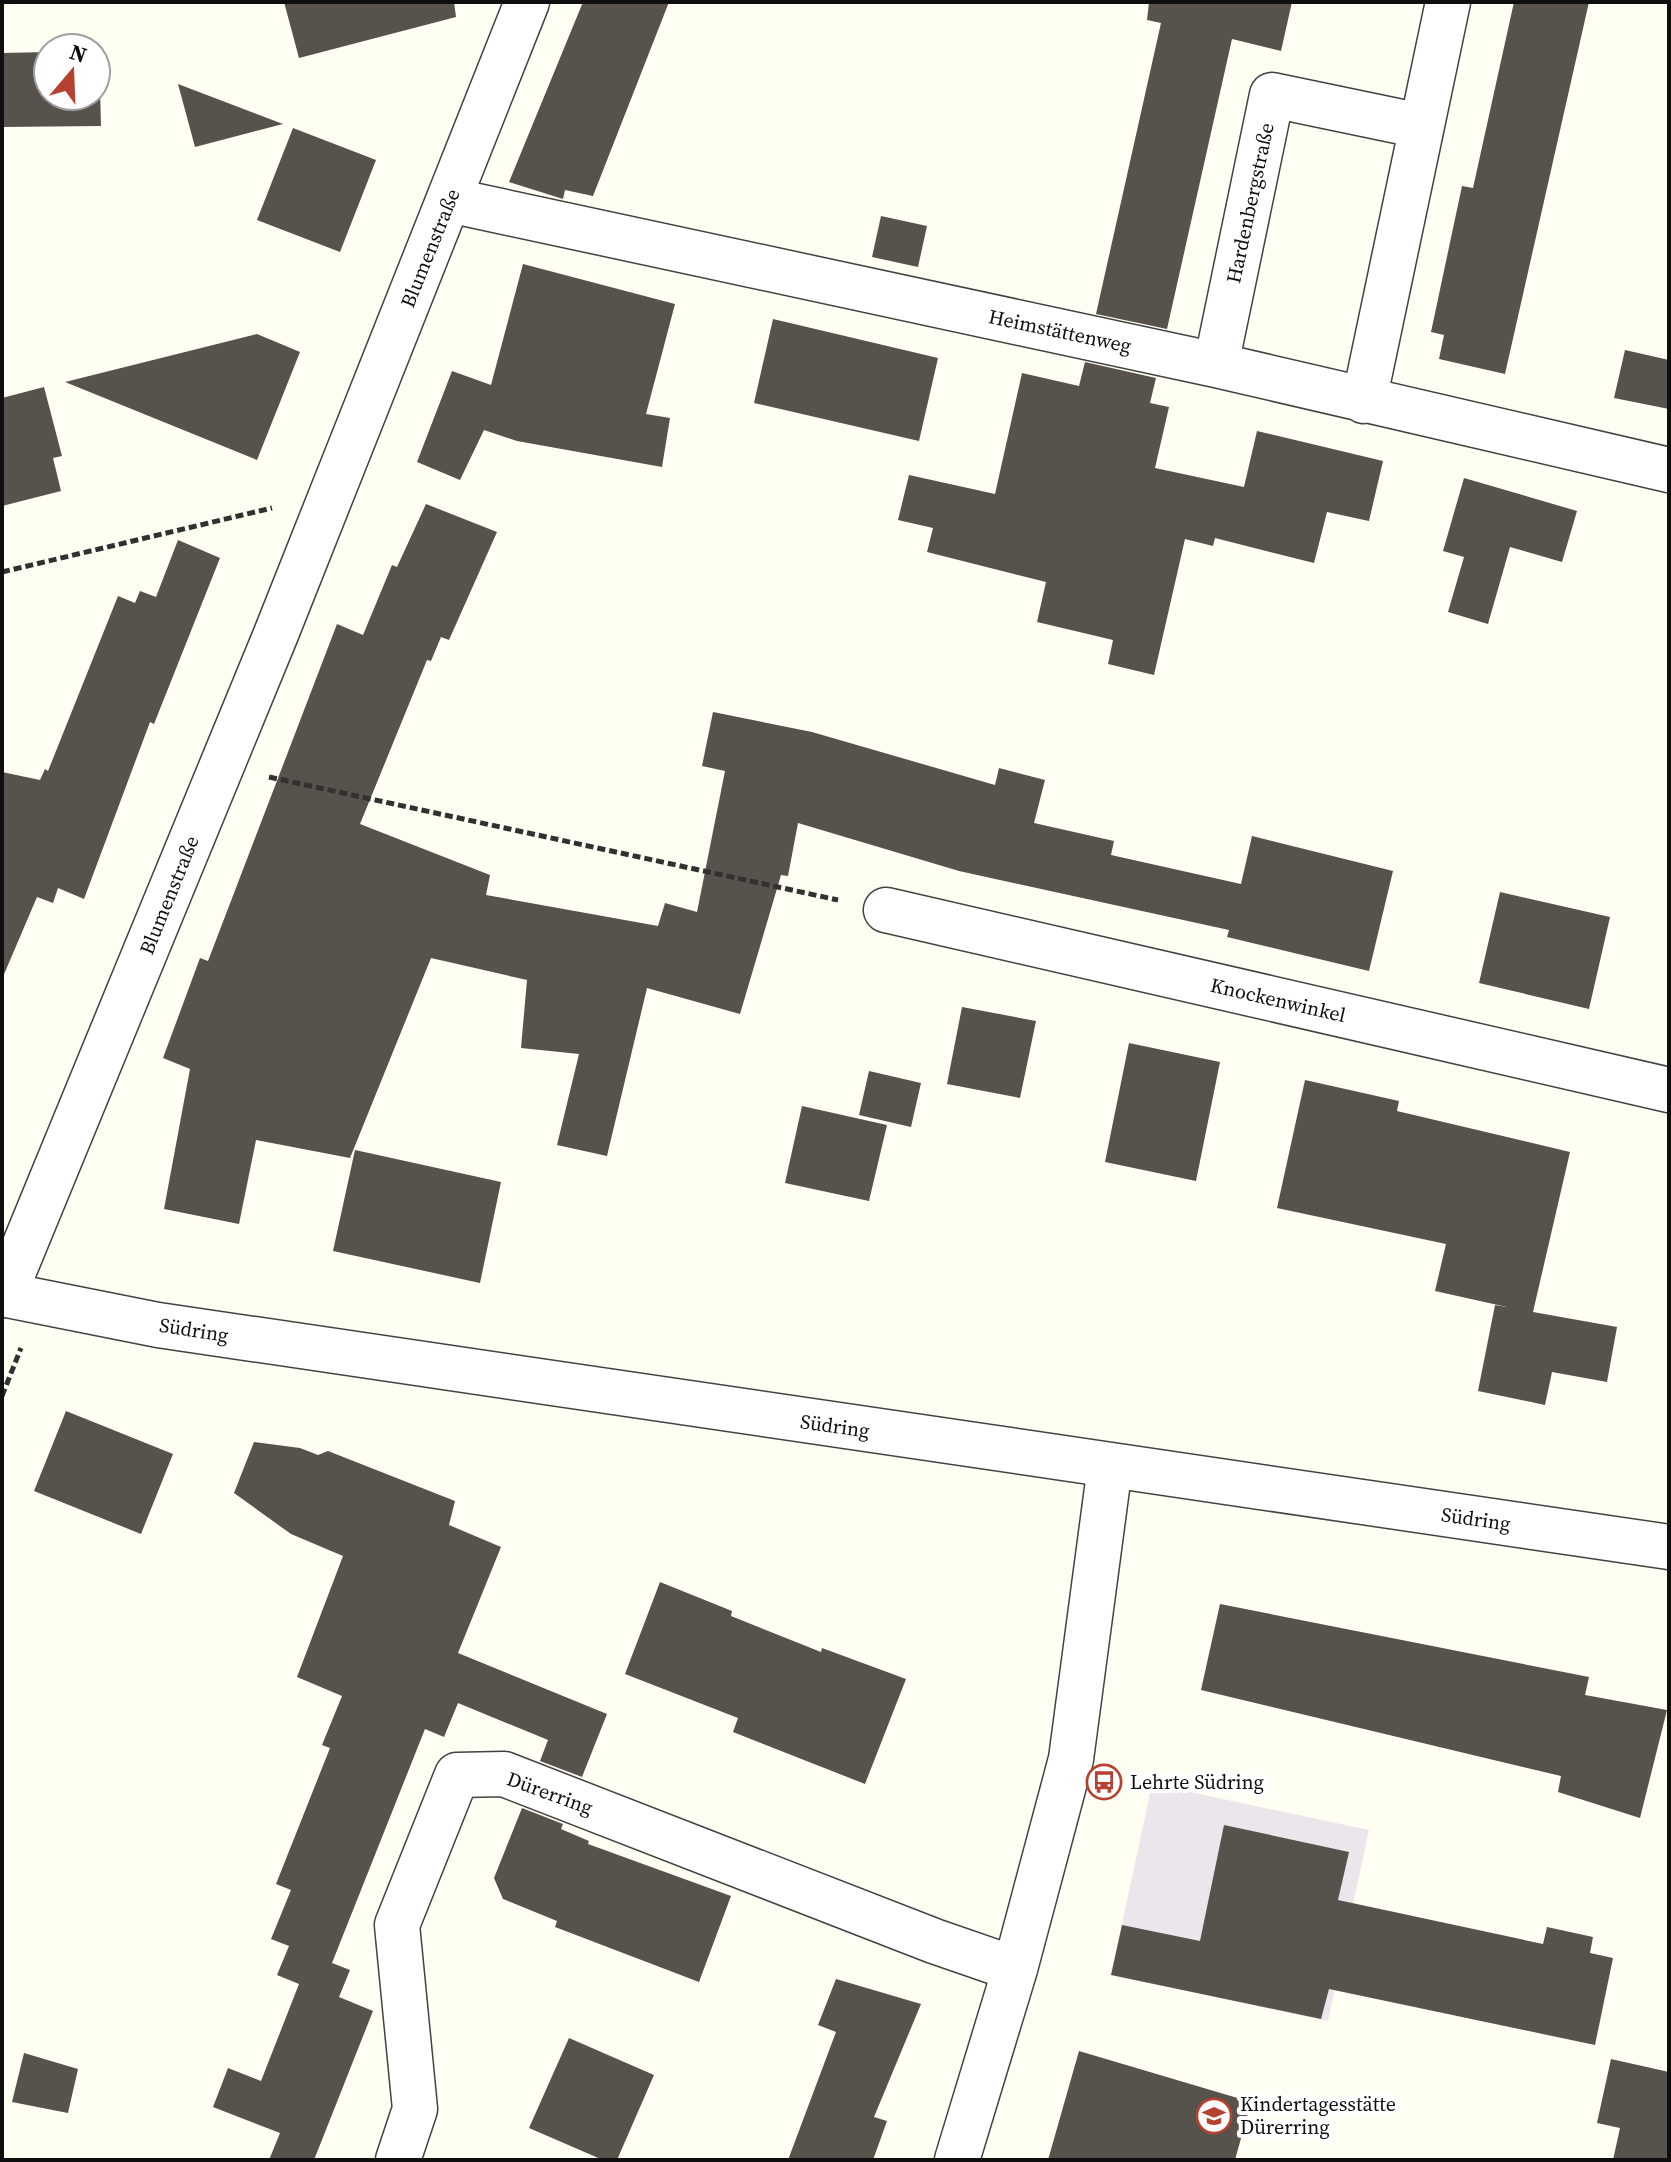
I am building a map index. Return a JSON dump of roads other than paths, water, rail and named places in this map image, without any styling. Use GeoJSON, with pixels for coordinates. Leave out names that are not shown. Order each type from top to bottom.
{"type":"FeatureCollection","features":[{"type":"Feature","properties":{"kind":"street","name":"Blumenstraße"},"geometry":{"type":"LineString","coordinates":[[3,1294],[222,766],[527,2]]}},
{"type":"Feature","properties":{"kind":"street"},"geometry":{"type":"LineString","coordinates":[[1364,401],[1448,2]]}},
{"type":"Feature","properties":{"kind":"street","name":"Hardenbergstraße"},"geometry":{"type":"LineString","coordinates":[[1216,365],[1272,95],[1421,126]]}},
{"type":"Feature","properties":{"kind":"street","name":"Heimstättenweg"},"geometry":{"type":"LineString","coordinates":[[449,200],[1216,365],[1669,470]]}},
{"type":"Feature","properties":{"kind":"street","name":"Knockenwinkel"},"geometry":{"type":"LineString","coordinates":[[886,910],[1669,1090]]}},
{"type":"Feature","properties":{"kind":"street","name":"Südring"},"geometry":{"type":"LineString","coordinates":[[3,1294],[158,1325],[1669,1547]]}},
{"type":"Feature","properties":{"kind":"street"},"geometry":{"type":"LineString","coordinates":[[957,2160],[1015,1969],[1071,1759],[1110,1466]]}},
{"type":"Feature","properties":{"kind":"street","name":"Dürerring"},"geometry":{"type":"LineString","coordinates":[[398,2160],[415,2109],[397,1925],[457,1775],[504,1774],[1015,1969]]}},
{"type":"Feature","properties":{"kind":"place","name":"Lehrte Südring"},"geometry":{"type":"Point","coordinates":[1104,1782]}},
{"type":"Feature","properties":{"kind":"place","name":"Kindertagesstätte Dürerring"},"geometry":{"type":"Point","coordinates":[1214,2116]}}]}
